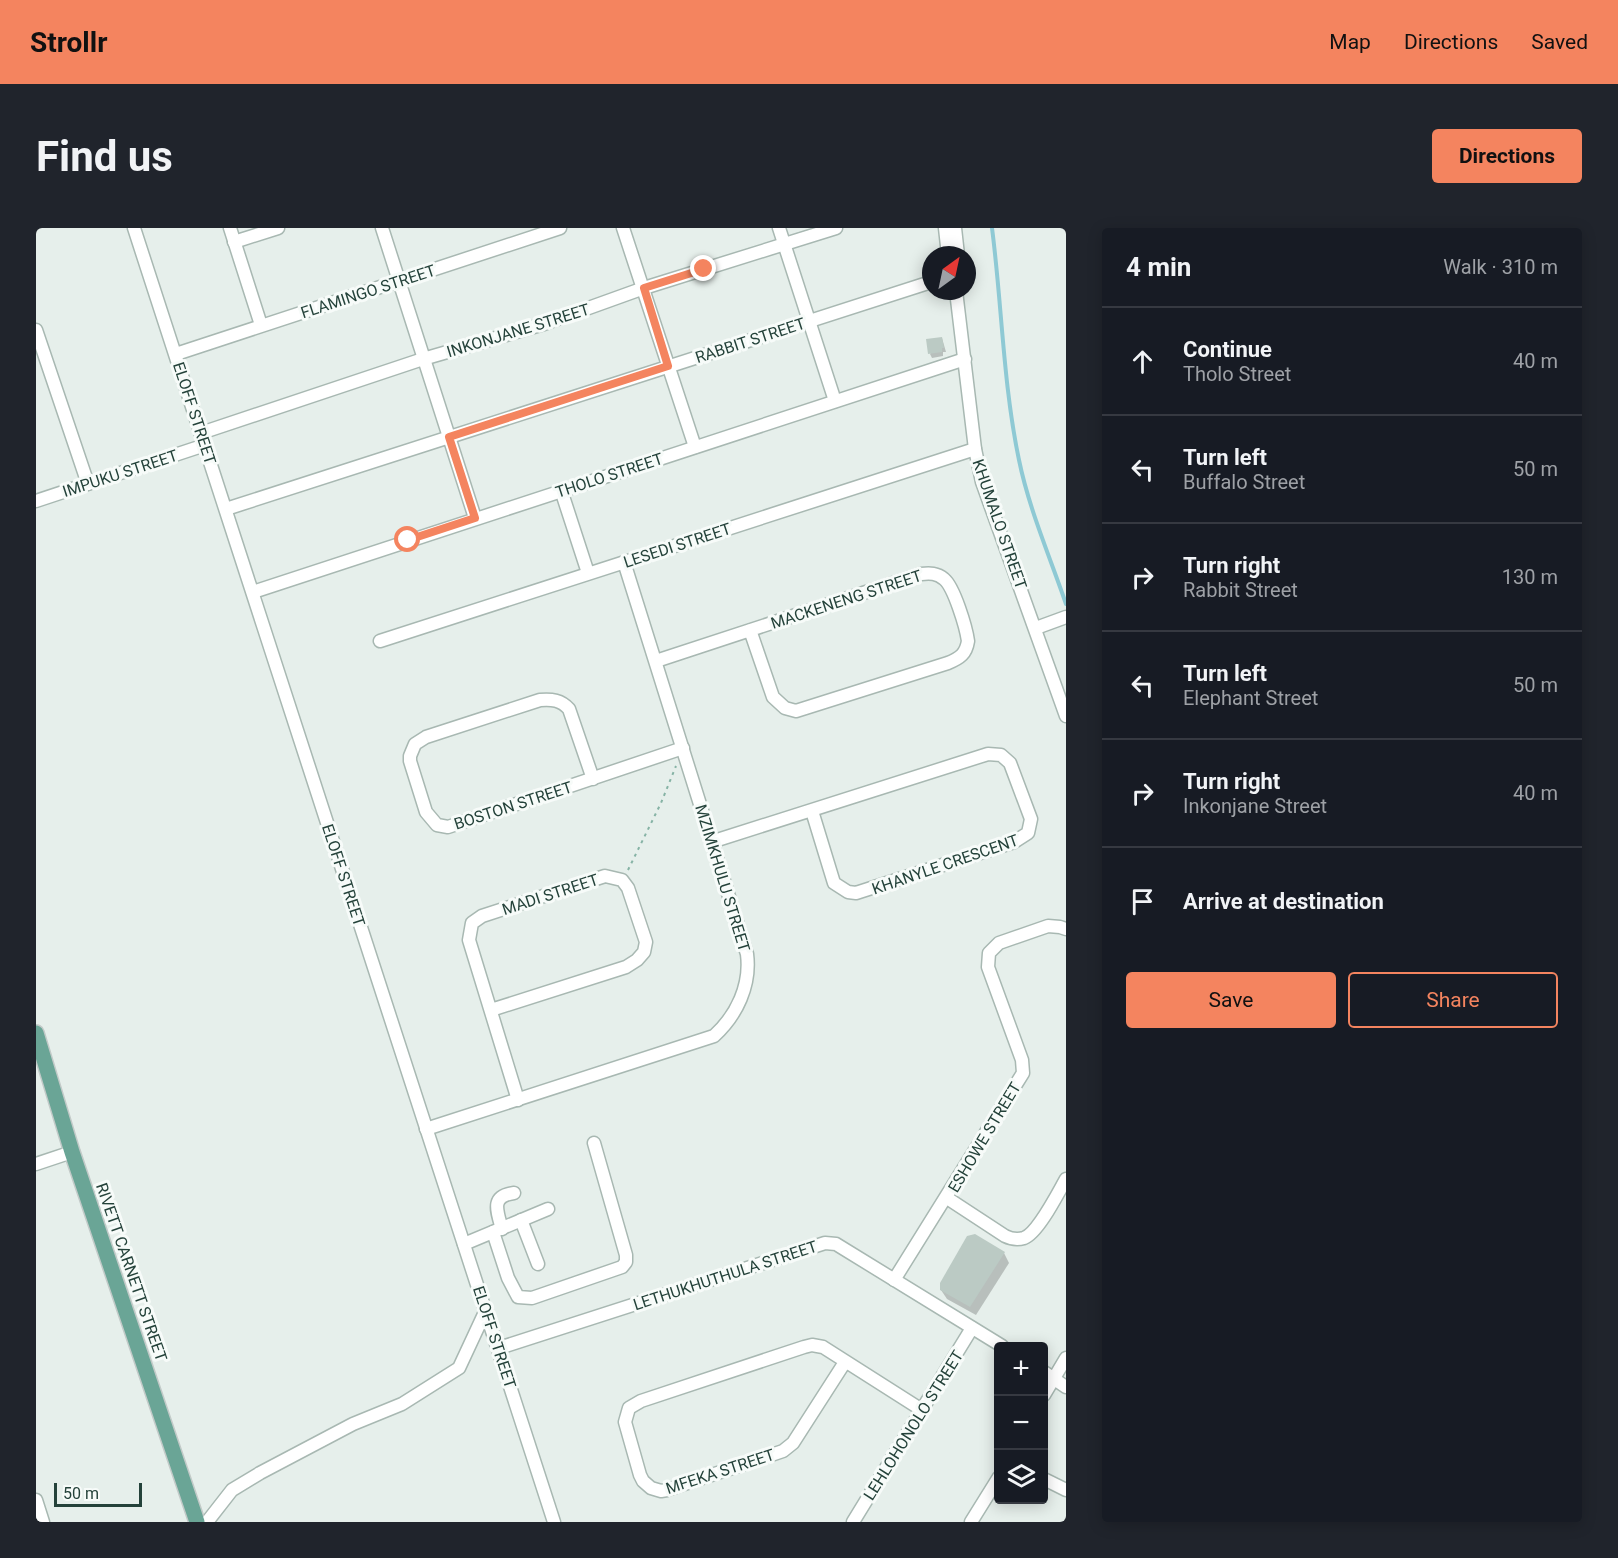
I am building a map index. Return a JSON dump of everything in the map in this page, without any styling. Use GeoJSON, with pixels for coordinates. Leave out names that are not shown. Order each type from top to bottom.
{"type":"FeatureCollection","features":[{"type":"Feature","properties":{"kind":"main road","name":"RIVETT CARNETT STREET"},"geometry":{"type":"LineString","coordinates":[[36,1033],[72,1152],[197,1522]]}},
{"type":"Feature","properties":{"kind":"street","name":"ELOFF STREET"},"geometry":{"type":"LineString","coordinates":[[134,228],[554,1522]]}},
{"type":"Feature","properties":{"kind":"street"},"geometry":{"type":"LineString","coordinates":[[230,228],[261,325]]}},
{"type":"Feature","properties":{"kind":"street"},"geometry":{"type":"LineString","coordinates":[[234,242],[278,228]]}},
{"type":"Feature","properties":{"kind":"street"},"geometry":{"type":"LineString","coordinates":[[382,228],[475,518]]}},
{"type":"Feature","properties":{"kind":"street","name":"FLAMINGO STREET"},"geometry":{"type":"LineString","coordinates":[[176,354],[560,228]]}},
{"type":"Feature","properties":{"kind":"street"},"geometry":{"type":"LineString","coordinates":[[623,228],[695,447]]}},
{"type":"Feature","properties":{"kind":"street"},"geometry":{"type":"LineString","coordinates":[[779,228],[835,401]]}},
{"type":"Feature","properties":{"kind":"street","name":"INKONJANE STREET"},"geometry":{"type":"LineString","coordinates":[[203,439],[423,358],[544,324],[644,288],[836,228]]}},
{"type":"Feature","properties":{"kind":"street"},"geometry":{"type":"LineString","coordinates":[[945,228],[947,246]]}},
{"type":"Feature","properties":{"kind":"street"},"geometry":{"type":"LineString","coordinates":[[955,228],[957,246]]}},
{"type":"Feature","properties":{"kind":"street","name":"RABBIT STREET"},"geometry":{"type":"LineString","coordinates":[[226,509],[922,285]]}},
{"type":"Feature","properties":{"kind":"street","name":"KHUMALO STREET"},"geometry":{"type":"LineString","coordinates":[[957,300],[975,449],[982,482],[1066,716]]}},
{"type":"Feature","properties":{"kind":"street"},"geometry":{"type":"LineString","coordinates":[[36,330],[88,484]]}},
{"type":"Feature","properties":{"kind":"street","name":"THOLO STREET"},"geometry":{"type":"LineString","coordinates":[[253,592],[965,359]]}},
{"type":"Feature","properties":{"kind":"street","name":"IMPUKU STREET"},"geometry":{"type":"LineString","coordinates":[[36,501],[88,484],[203,439]]}},
{"type":"Feature","properties":{"kind":"street","name":"LESEDI STREET"},"geometry":{"type":"LineString","coordinates":[[380,641],[975,449]]}},
{"type":"Feature","properties":{"kind":"street"},"geometry":{"type":"LineString","coordinates":[[561,490],[588,573]]}},
{"type":"Feature","properties":{"kind":"street","name":"MZIMKHULU STREET"},"geometry":{"type":"LineString","coordinates":[[426,1129],[714,1036],[735,1011],[749,976],[747,954],[624,562]]}},
{"type":"Feature","properties":{"kind":"street","name":"MACKENENG STREET"},"geometry":{"type":"LineString","coordinates":[[656,661],[750,630],[921,574],[929,573],[942,577],[950,586],[968,641],[963,655],[948,663],[796,711],[785,708],[773,697],[750,630]]}},
{"type":"Feature","properties":{"kind":"street"},"geometry":{"type":"LineString","coordinates":[[1036,628],[1061,619]]}},
{"type":"Feature","properties":{"kind":"street","name":"BOSTON STREET"},"geometry":{"type":"LineString","coordinates":[[593,779],[569,709],[566,705],[552,699],[540,700],[426,737],[415,744],[410,756],[426,812],[430,819],[442,826],[454,825],[593,779],[683,748]]}},
{"type":"Feature","properties":{"kind":"street","name":"KHANYLE CRESCENT"},"geometry":{"type":"LineString","coordinates":[[711,842],[981,755],[994,754],[1001,755],[1011,763],[1032,819],[1028,833],[1014,842],[856,893],[848,892],[834,883],[812,811]]}},
{"type":"Feature","properties":{"kind":"street","name":"MADI STREET"},"geometry":{"type":"LineString","coordinates":[[491,1010],[626,967],[638,960],[644,952],[646,942],[628,888],[622,880],[605,876],[482,916],[472,923],[469,940],[518,1100]]}},
{"type":"Feature","properties":{"kind":"street","name":"ESHOWE STREET"},"geometry":{"type":"LineString","coordinates":[[894,1280],[1023,1073],[1022,1060],[988,967],[988,953],[999,943],[1048,926],[1066,929]]}},
{"type":"Feature","properties":{"kind":"street"},"geometry":{"type":"LineString","coordinates":[[514,1193],[506,1194],[496,1204],[497,1230],[511,1287],[518,1297],[532,1298],[622,1267],[626,1262],[626,1255],[594,1143]]}},
{"type":"Feature","properties":{"kind":"street"},"geometry":{"type":"LineString","coordinates":[[36,1164],[72,1152]]}},
{"type":"Feature","properties":{"kind":"street","name":"ESHOWE STREET"},"geometry":{"type":"LineString","coordinates":[[947,1198],[1005,1236],[1022,1239],[1037,1226],[1066,1179]]}},
{"type":"Feature","properties":{"kind":"street"},"geometry":{"type":"LineString","coordinates":[[464,1244],[548,1209]]}},
{"type":"Feature","properties":{"kind":"street"},"geometry":{"type":"LineString","coordinates":[[521,1220],[538,1264]]}},
{"type":"Feature","properties":{"kind":"street","name":"LETHUKHUTHULA STREET"},"geometry":{"type":"LineString","coordinates":[[499,1348],[825,1243],[836,1244],[994,1342]]}},
{"type":"Feature","properties":{"kind":"street"},"geometry":{"type":"LineString","coordinates":[[207,1522],[232,1490],[353,1424],[402,1404],[459,1368],[486,1310]]}},
{"type":"Feature","properties":{"kind":"street","name":"LEHLOHONOLO STREET"},"geometry":{"type":"LineString","coordinates":[[853,1522],[972,1328]]}},
{"type":"Feature","properties":{"kind":"street","name":"MFEKA STREET"},"geometry":{"type":"LineString","coordinates":[[845,1362],[793,1443],[783,1450],[667,1490],[656,1490],[643,1481],[626,1422],[629,1408],[634,1404],[812,1345],[823,1347],[922,1410]]}},
{"type":"Feature","properties":{"kind":"street"},"geometry":{"type":"LineString","coordinates":[[1066,1358],[1048,1375],[1066,1387]]}},
{"type":"Feature","properties":{"kind":"street"},"geometry":{"type":"LineString","coordinates":[[1048,1481],[1066,1490]]}},
{"type":"Feature","properties":{"kind":"street"},"geometry":{"type":"LineString","coordinates":[[971,1522],[994,1491]]}},
{"type":"Feature","properties":{"kind":"street"},"geometry":{"type":"LineString","coordinates":[[36,1500],[43,1522]]}},
{"type":"Feature","properties":{"kind":"path"},"geometry":{"type":"LineString","coordinates":[[622,880],[661,803],[683,748]]}},
{"type":"Feature","properties":{"kind":"building"},"geometry":{"type":"Polygon","coordinates":[[[942,337],[944,348],[942,352],[928,354],[926,339],[942,337]]]}},
{"type":"Feature","properties":{"kind":"building"},"geometry":{"type":"Polygon","coordinates":[[[975,1234],[1005,1252],[970,1307],[940,1290],[940,1283],[967,1236],[975,1234]]]}},
{"type":"Feature","properties":{"kind":"waterway"},"geometry":{"type":"LineString","coordinates":[[992,228],[1009,403],[1019,460],[1034,515],[1066,604]]}},
{"type":"Feature","properties":{"kind":"route"},"geometry":{"type":"LineString","coordinates":[[408,540],[475,518],[449,437],[668,366],[644,288],[704,269]]}}]}
